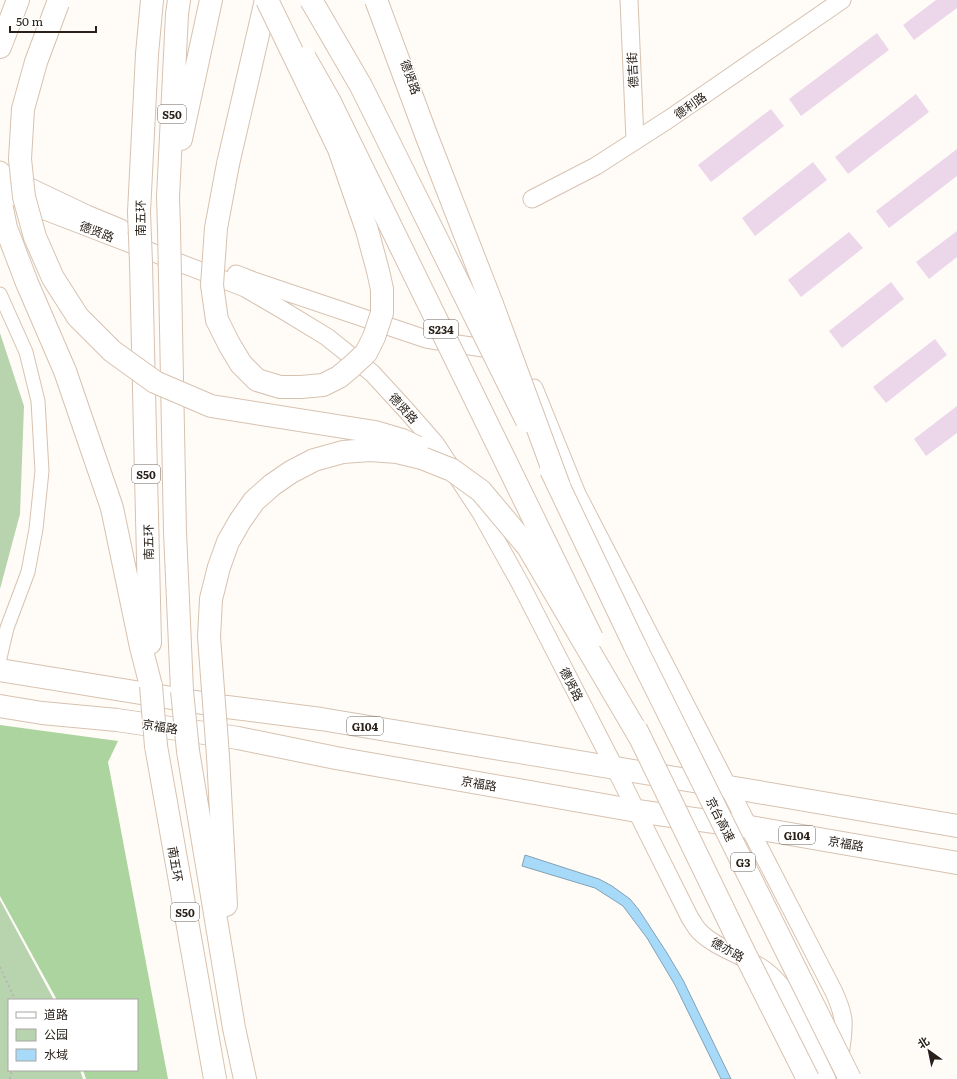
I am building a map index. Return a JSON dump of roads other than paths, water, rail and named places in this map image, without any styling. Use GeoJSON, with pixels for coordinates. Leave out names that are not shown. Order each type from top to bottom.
{"type":"FeatureCollection","features":[{"type":"Feature","properties":{"kind":"highway"},"geometry":{"type":"LineString","coordinates":[[0,46],[9,0]]}},
{"type":"Feature","properties":{"kind":"highway"},"geometry":{"type":"LineString","coordinates":[[0,46],[18,0]]}},
{"type":"Feature","properties":{"kind":"highway","name":"南五环"},"geometry":{"type":"LineString","coordinates":[[152,0],[147,54],[139,212],[151,686],[156,746],[214,1079]]}},
{"type":"Feature","properties":{"kind":"highway","name":"S50"},"geometry":{"type":"LineString","coordinates":[[179,0],[177,14],[168,197],[175,532],[182,691],[188,751],[234,1028],[244,1079]]}},
{"type":"Feature","properties":{"kind":"highway"},"geometry":{"type":"LineString","coordinates":[[168,197],[211,0]]}},
{"type":"Feature","properties":{"kind":"highway"},"geometry":{"type":"LineString","coordinates":[[267,0],[339,149],[367,230],[382,289],[382,312],[374,337],[366,353],[339,377],[323,385],[280,387],[257,380],[241,364],[217,320],[212,285],[216,228],[228,164],[267,0]]}},
{"type":"Feature","properties":{"kind":"highway","name":"S234"},"geometry":{"type":"LineString","coordinates":[[270,0],[330,102],[642,741]]}},
{"type":"Feature","properties":{"kind":"highway","name":"S234"},"geometry":{"type":"LineString","coordinates":[[311,0],[361,86],[558,486],[634,646]]}},
{"type":"Feature","properties":{"kind":"highway"},"geometry":{"type":"LineString","coordinates":[[376,0],[492,304],[558,486]]}},
{"type":"Feature","properties":{"kind":"highway"},"geometry":{"type":"LineString","coordinates":[[59,2],[36,62],[23,108],[20,159],[24,197],[35,237],[53,278],[78,317],[112,351],[155,382],[211,406],[375,432],[402,440],[426,452],[481,491],[528,547],[642,741],[808,1079]]}},
{"type":"Feature","properties":{"kind":"highway"},"geometry":{"type":"LineString","coordinates":[[0,199],[6,228],[26,282],[65,371],[112,508],[140,647],[151,686]]}},
{"type":"Feature","properties":{"kind":"highway"},"geometry":{"type":"LineString","coordinates":[[234,1028],[218,756],[209,637],[212,599],[219,567],[228,542],[254,501],[272,484],[314,460],[343,452],[370,450],[397,452],[422,458],[452,470]]}},
{"type":"Feature","properties":{"kind":"highway","name":"京台高速"},"geometry":{"type":"LineString","coordinates":[[634,646],[850,1079]]}},
{"type":"Feature","properties":{"kind":"highway","name":"G104"},"geometry":{"type":"LineString","coordinates":[[0,670],[227,707],[321,719],[729,786],[957,826]]}},
{"type":"Feature","properties":{"kind":"highway","name":"京福路"},"geometry":{"type":"LineString","coordinates":[[0,706],[42,713],[117,720],[238,738],[344,760],[637,810],[750,827],[957,863]]}},
{"type":"Feature","properties":{"kind":"street","name":"德贤路"},"geometry":{"type":"LineString","coordinates":[[385,0],[391,25],[454,194],[577,494],[750,827]]}},
{"type":"Feature","properties":{"kind":"street","name":"德吉街"},"geometry":{"type":"LineString","coordinates":[[628,0],[635,140]]}},
{"type":"Feature","properties":{"kind":"street","name":"德利路"},"geometry":{"type":"LineString","coordinates":[[532,199],[596,166],[635,140],[669,120],[842,0]]}},
{"type":"Feature","properties":{"kind":"street","name":"德贤路"},"geometry":{"type":"LineString","coordinates":[[0,170],[7,176],[87,214],[254,281],[426,339],[520,354]]}},
{"type":"Feature","properties":{"kind":"street","name":"德贤路"},"geometry":{"type":"LineString","coordinates":[[0,189],[37,208],[245,288],[327,337],[372,374],[435,443],[481,513],[522,585],[637,810]]}},
{"type":"Feature","properties":{"kind":"street"},"geometry":{"type":"LineString","coordinates":[[0,294],[26,352],[38,401],[42,471],[36,529],[28,572],[7,628],[0,658]]}},
{"type":"Feature","properties":{"kind":"street","name":"德亦路"},"geometry":{"type":"LineString","coordinates":[[637,810],[690,918],[699,931],[712,941],[738,954],[766,971],[776,980],[786,992],[827,1079]]}},
{"type":"Feature","properties":{"kind":"street"},"geometry":{"type":"LineString","coordinates":[[750,827],[838,1001],[843,1020],[843,1030],[837,1079]]}},
{"type":"Feature","properties":{"kind":"water"},"geometry":{"type":"Polygon","coordinates":[[[525,855],[599,879],[630,899],[639,910],[683,980],[731,1079],[721,1079],[675,985],[647,938],[623,906],[595,888],[522,866],[525,855]]]}}]}
